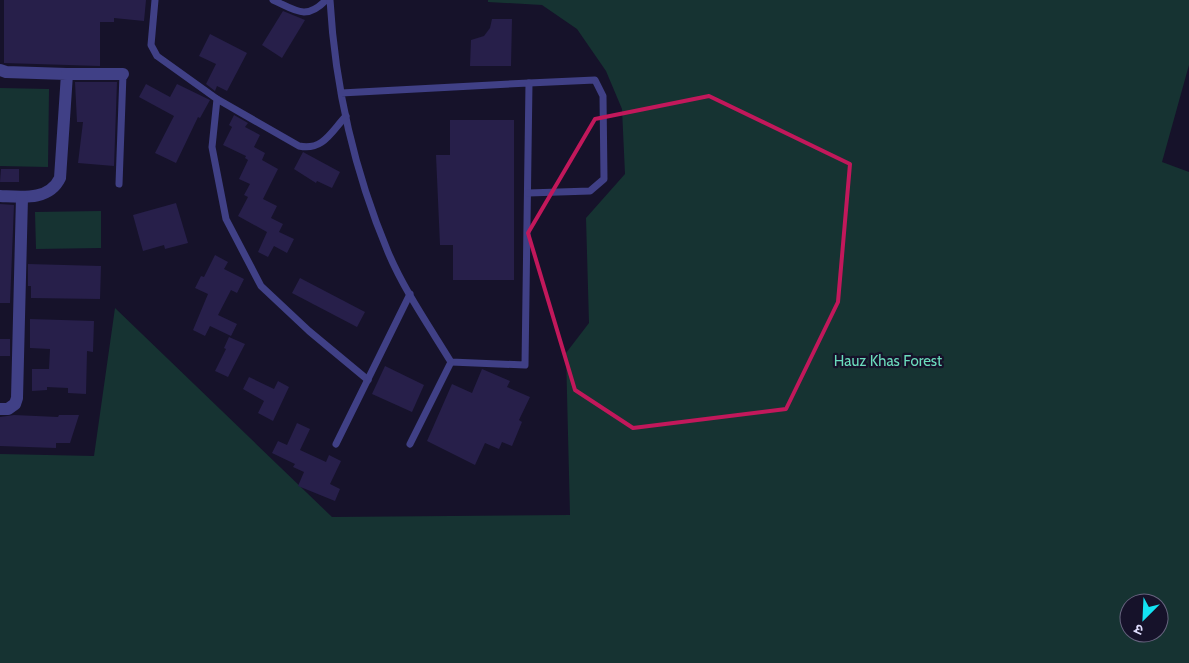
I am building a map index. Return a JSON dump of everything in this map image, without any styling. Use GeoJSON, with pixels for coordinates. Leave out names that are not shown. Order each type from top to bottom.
{"type":"FeatureCollection","features":[{"type":"Feature","properties":{"kind":"street"},"geometry":{"type":"LineString","coordinates":[[0,70],[6,72],[66,74],[123,74]]}},
{"type":"Feature","properties":{"kind":"street"},"geometry":{"type":"LineString","coordinates":[[0,196],[22,197],[44,194],[56,186],[60,178],[66,74]]}},
{"type":"Feature","properties":{"kind":"street"},"geometry":{"type":"LineString","coordinates":[[0,409],[8,409],[15,404],[17,398],[22,197]]}},
{"type":"Feature","properties":{"kind":"lane"},"geometry":{"type":"LineString","coordinates":[[155,0],[151,45],[157,56],[217,99],[299,146],[309,148],[318,147],[346,116]]}},
{"type":"Feature","properties":{"kind":"lane"},"geometry":{"type":"LineString","coordinates":[[273,0],[305,13],[316,10],[326,0]]}},
{"type":"Feature","properties":{"kind":"lane"},"geometry":{"type":"LineString","coordinates":[[330,0],[332,37],[341,92],[363,182],[388,253],[450,362]]}},
{"type":"Feature","properties":{"kind":"lane"},"geometry":{"type":"LineString","coordinates":[[119,184],[123,74]]}},
{"type":"Feature","properties":{"kind":"lane"},"geometry":{"type":"LineString","coordinates":[[341,92],[595,80],[604,96],[604,179],[590,191],[528,193]]}},
{"type":"Feature","properties":{"kind":"lane"},"geometry":{"type":"LineString","coordinates":[[450,362],[525,365],[529,83]]}},
{"type":"Feature","properties":{"kind":"lane"},"geometry":{"type":"LineString","coordinates":[[217,99],[212,147],[226,219],[261,286],[309,331],[368,380]]}},
{"type":"Feature","properties":{"kind":"lane"},"geometry":{"type":"LineString","coordinates":[[336,444],[410,294]]}},
{"type":"Feature","properties":{"kind":"lane"},"geometry":{"type":"LineString","coordinates":[[410,444],[450,362]]}},
{"type":"Feature","properties":{"kind":"highlighted area"},"geometry":{"type":"Polygon","coordinates":[[[709,96],[850,164],[838,302],[786,409],[633,428],[575,390],[528,233],[595,119],[709,96]]]}},
{"type":"Feature","properties":{"kind":"green space","name":"Hauz Khas Forest"},"geometry":{"type":"Polygon","coordinates":[[[488,0],[1189,0],[1189,65],[1162,162],[1189,172],[1189,663],[0,663],[0,454],[94,456],[115,308],[332,517],[570,515],[566,353],[589,323],[586,218],[625,174],[622,109],[606,71],[577,29],[542,5],[488,2],[488,0]]]}},
{"type":"Feature","properties":{"kind":"green space"},"geometry":{"type":"Polygon","coordinates":[[[0,88],[49,89],[48,167],[0,166],[0,88]]]}},
{"type":"Feature","properties":{"kind":"green space"},"geometry":{"type":"Polygon","coordinates":[[[101,211],[101,248],[36,249],[35,212],[101,211]]]}},
{"type":"Feature","properties":{"kind":"building"},"geometry":{"type":"Polygon","coordinates":[[[4,0],[146,0],[144,21],[114,18],[114,22],[100,22],[100,66],[4,63],[4,0]]]}},
{"type":"Feature","properties":{"kind":"building"},"geometry":{"type":"Polygon","coordinates":[[[283,11],[305,20],[282,58],[262,45],[283,11]]]}},
{"type":"Feature","properties":{"kind":"building"},"geometry":{"type":"Polygon","coordinates":[[[492,19],[512,19],[511,66],[470,66],[471,40],[484,36],[490,28],[492,19]]]}},
{"type":"Feature","properties":{"kind":"building"},"geometry":{"type":"Polygon","coordinates":[[[210,34],[247,53],[227,91],[217,86],[215,91],[206,84],[216,64],[199,56],[210,34]]]}},
{"type":"Feature","properties":{"kind":"building"},"geometry":{"type":"Polygon","coordinates":[[[75,82],[117,82],[114,166],[78,163],[83,122],[77,122],[75,82]]]}},
{"type":"Feature","properties":{"kind":"building"},"geometry":{"type":"Polygon","coordinates":[[[146,84],[170,97],[177,84],[210,100],[200,118],[198,117],[176,163],[155,153],[174,116],[139,97],[146,84]]]}},
{"type":"Feature","properties":{"kind":"building"},"geometry":{"type":"Polygon","coordinates":[[[234,115],[248,123],[245,127],[260,135],[254,147],[265,153],[262,160],[278,169],[263,199],[277,206],[271,218],[283,224],[279,232],[294,239],[287,253],[274,246],[268,257],[258,252],[267,232],[238,216],[248,197],[244,195],[250,184],[239,179],[248,160],[245,158],[246,156],[223,145],[232,127],[229,125],[234,115]]]}},
{"type":"Feature","properties":{"kind":"building"},"geometry":{"type":"Polygon","coordinates":[[[450,120],[514,120],[514,280],[453,280],[453,245],[440,245],[436,155],[450,155],[450,120]]]}},
{"type":"Feature","properties":{"kind":"building"},"geometry":{"type":"Polygon","coordinates":[[[303,152],[340,172],[332,188],[317,181],[316,183],[294,169],[303,152]]]}},
{"type":"Feature","properties":{"kind":"building"},"geometry":{"type":"Polygon","coordinates":[[[1,169],[19,169],[19,182],[0,182],[1,169]]]}},
{"type":"Feature","properties":{"kind":"building"},"geometry":{"type":"Polygon","coordinates":[[[176,203],[188,243],[165,249],[164,245],[143,251],[133,215],[176,203]]]}},
{"type":"Feature","properties":{"kind":"building"},"geometry":{"type":"Polygon","coordinates":[[[0,204],[14,205],[10,303],[0,303],[0,204]]]}},
{"type":"Feature","properties":{"kind":"building"},"geometry":{"type":"Polygon","coordinates":[[[215,255],[228,262],[224,269],[244,279],[237,293],[231,290],[218,315],[237,324],[231,336],[210,326],[205,336],[193,330],[208,294],[195,288],[201,276],[204,277],[215,255]]]}},
{"type":"Feature","properties":{"kind":"building"},"geometry":{"type":"Polygon","coordinates":[[[28,264],[101,266],[100,299],[31,298],[31,286],[28,286],[28,264]]]}},
{"type":"Feature","properties":{"kind":"building"},"geometry":{"type":"Polygon","coordinates":[[[300,278],[365,312],[357,327],[292,293],[300,278]]]}},
{"type":"Feature","properties":{"kind":"building"},"geometry":{"type":"Polygon","coordinates":[[[30,319],[94,321],[93,352],[87,351],[86,394],[68,393],[68,388],[47,387],[47,390],[32,391],[32,369],[49,369],[50,349],[30,348],[30,319]]]}},
{"type":"Feature","properties":{"kind":"building"},"geometry":{"type":"Polygon","coordinates":[[[229,337],[245,344],[228,377],[215,371],[226,349],[224,348],[229,337]]]}},
{"type":"Feature","properties":{"kind":"building"},"geometry":{"type":"Polygon","coordinates":[[[0,339],[10,339],[10,356],[0,356],[0,339]]]}},
{"type":"Feature","properties":{"kind":"building"},"geometry":{"type":"Polygon","coordinates":[[[385,366],[424,385],[412,412],[372,394],[385,366]]]}},
{"type":"Feature","properties":{"kind":"building"},"geometry":{"type":"Polygon","coordinates":[[[482,369],[510,381],[507,387],[530,397],[519,420],[522,422],[512,446],[502,442],[499,449],[485,443],[475,465],[427,441],[452,384],[472,393],[482,369]]]}},
{"type":"Feature","properties":{"kind":"building"},"geometry":{"type":"Polygon","coordinates":[[[249,377],[274,389],[278,381],[289,387],[273,421],[258,413],[264,401],[243,389],[249,377]]]}},
{"type":"Feature","properties":{"kind":"building"},"geometry":{"type":"Polygon","coordinates":[[[14,415],[58,417],[59,415],[79,415],[70,443],[56,443],[56,448],[0,446],[0,417],[14,415]]]}},
{"type":"Feature","properties":{"kind":"building"},"geometry":{"type":"Polygon","coordinates":[[[297,423],[310,429],[300,450],[326,462],[329,455],[341,461],[330,484],[340,489],[335,501],[298,486],[304,472],[293,467],[295,464],[272,453],[278,441],[287,445],[297,423]]]}}]}
